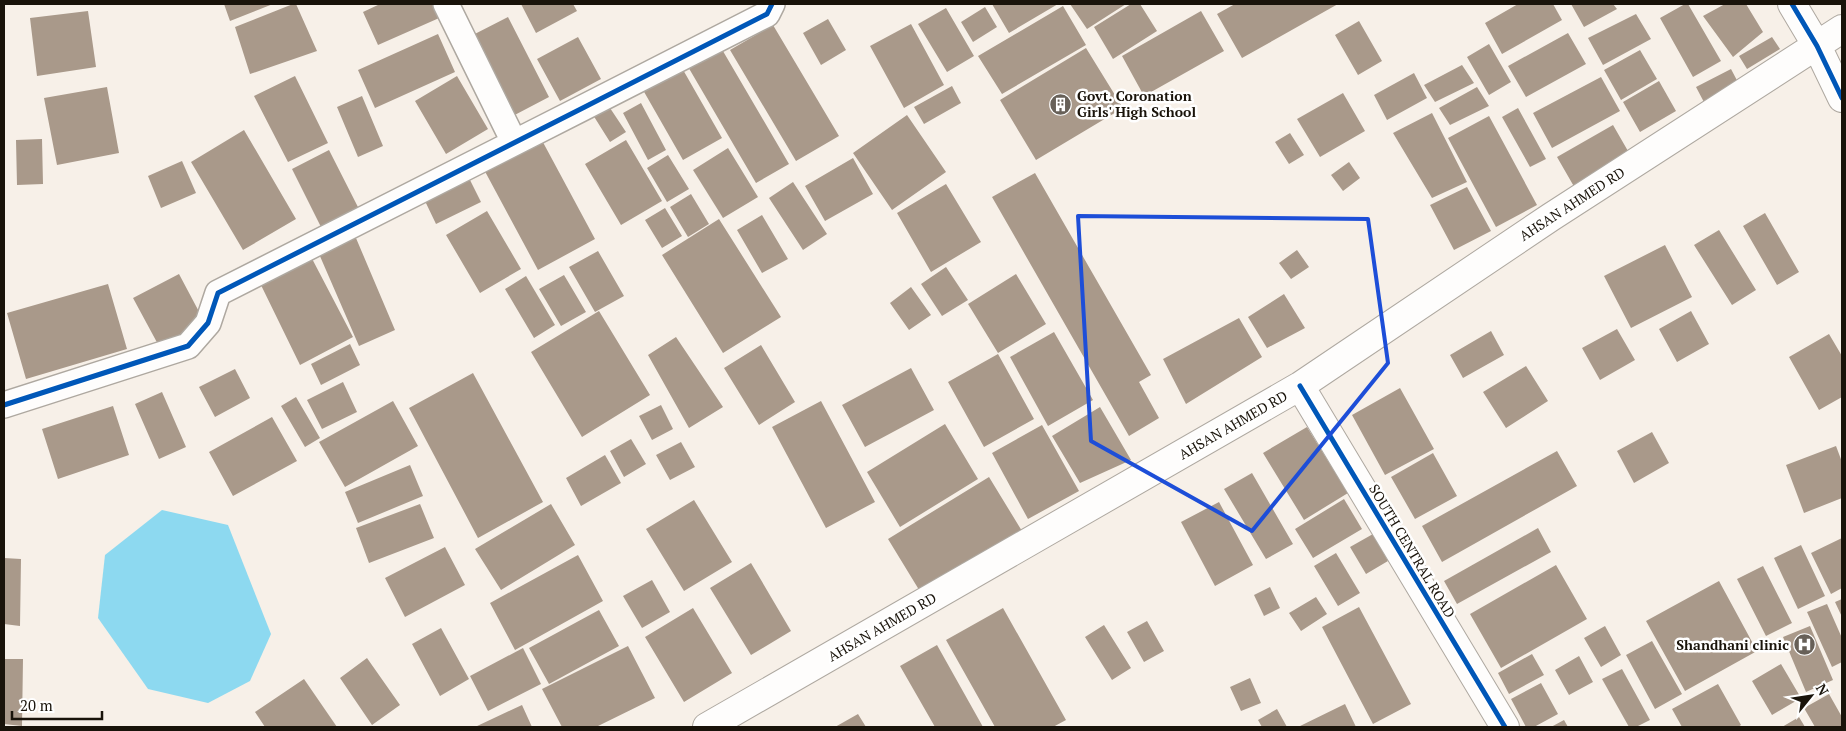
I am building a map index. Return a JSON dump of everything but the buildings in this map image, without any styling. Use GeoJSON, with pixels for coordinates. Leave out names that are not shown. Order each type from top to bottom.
{"type":"FeatureCollection","features":[{"type":"Feature","properties":{"kind":"main road"},"geometry":{"type":"LineString","coordinates":[[1792,4],[1817,46],[1842,98]]}},
{"type":"Feature","properties":{"kind":"main road","name":"AHSAN AHMED RD"},"geometry":{"type":"LineString","coordinates":[[708,727],[1300,386],[1551,217],[1842,29]]}},
{"type":"Feature","properties":{"kind":"main road","name":"SOUTH CENTRAL ROAD"},"geometry":{"type":"LineString","coordinates":[[1300,386],[1505,727]]}},
{"type":"Feature","properties":{"kind":"street"},"geometry":{"type":"LineString","coordinates":[[446,4],[514,142]]}},
{"type":"Feature","properties":{"kind":"street"},"geometry":{"type":"LineString","coordinates":[[4,405],[188,346],[208,323],[218,293],[451,177],[514,142],[767,14],[772,4]]}},
{"type":"Feature","properties":{"kind":"highlighted area"},"geometry":{"type":"Polygon","coordinates":[[[1078,216],[1368,219],[1388,363],[1252,531],[1091,441],[1078,216]]]}},
{"type":"Feature","properties":{"kind":"water"},"geometry":{"type":"Polygon","coordinates":[[[162,510],[228,525],[271,634],[250,681],[208,703],[148,689],[98,618],[105,555],[162,510]]]}},
{"type":"Feature","properties":{"kind":"cycle path"},"geometry":{"type":"LineString","coordinates":[[4,405],[188,346],[208,323],[218,293],[767,14],[772,4]]}},
{"type":"Feature","properties":{"kind":"cycle path"},"geometry":{"type":"LineString","coordinates":[[1792,4],[1817,46],[1842,98]]}},
{"type":"Feature","properties":{"kind":"cycle path"},"geometry":{"type":"LineString","coordinates":[[1300,386],[1505,727]]}},
{"type":"Feature","properties":{"kind":"place","name":"Govt. Coronation Girls' High School"},"geometry":{"type":"Point","coordinates":[1061,104]}},
{"type":"Feature","properties":{"kind":"place","name":"Shandhani clinic"},"geometry":{"type":"Point","coordinates":[1805,645]}}]}
